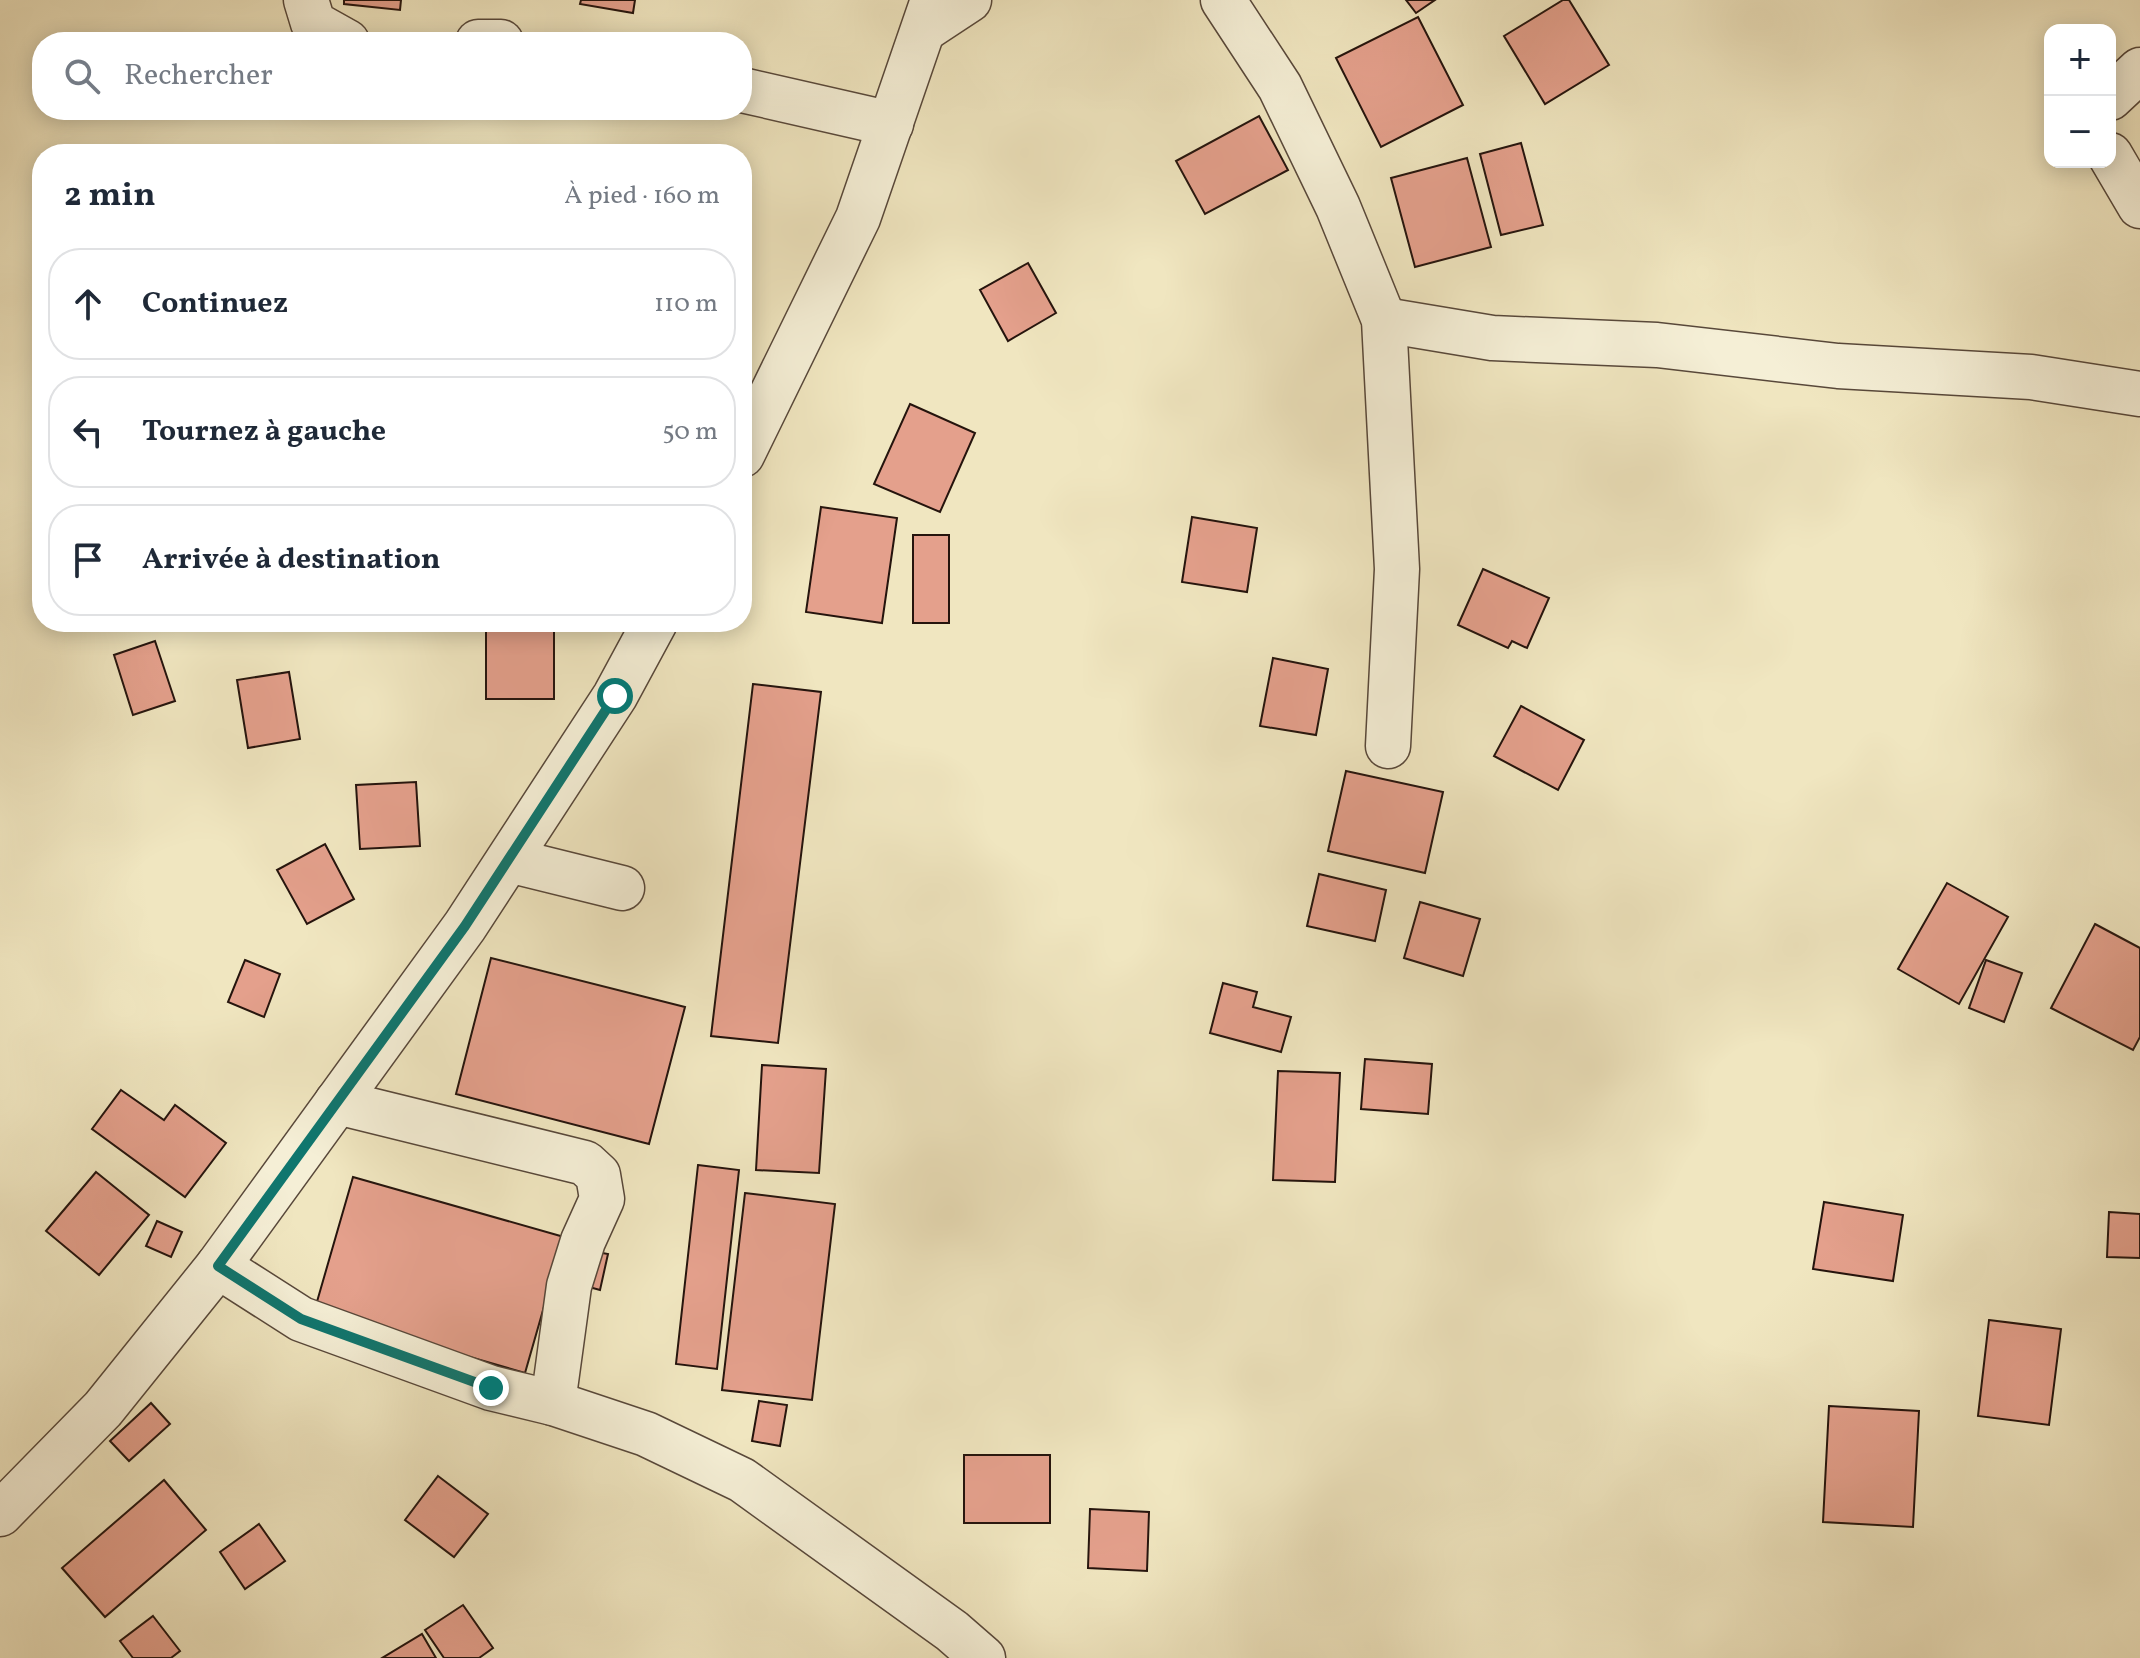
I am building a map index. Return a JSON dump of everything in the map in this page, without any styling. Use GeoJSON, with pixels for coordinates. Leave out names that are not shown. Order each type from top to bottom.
{"type":"FeatureCollection","features":[{"type":"Feature","properties":{"kind":"street"},"geometry":{"type":"LineString","coordinates":[[306,0],[313,23],[329,32]]}},
{"type":"Feature","properties":{"kind":"street"},"geometry":{"type":"LineString","coordinates":[[752,435],[858,218],[929,15],[969,0]]}},
{"type":"Feature","properties":{"kind":"street"},"geometry":{"type":"LineString","coordinates":[[1223,0],[1280,87],[1338,207],[1384,320],[1397,569],[1388,746]]}},
{"type":"Feature","properties":{"kind":"street"},"geometry":{"type":"LineString","coordinates":[[2112,96],[2140,70]]}},
{"type":"Feature","properties":{"kind":"street"},"geometry":{"type":"LineString","coordinates":[[752,92],[891,124]]}},
{"type":"Feature","properties":{"kind":"street"},"geometry":{"type":"LineString","coordinates":[[2116,165],[2140,206]]}},
{"type":"Feature","properties":{"kind":"street"},"geometry":{"type":"LineString","coordinates":[[1384,320],[1492,338],[1657,345],[1838,366],[2031,377],[2140,394]]}},
{"type":"Feature","properties":{"kind":"street"},"geometry":{"type":"LineString","coordinates":[[6,1496],[103,1409],[218,1266],[465,926],[615,696],[650,632]]}},
{"type":"Feature","properties":{"kind":"street"},"geometry":{"type":"LineString","coordinates":[[509,860],[622,888]]}},
{"type":"Feature","properties":{"kind":"street"},"geometry":{"type":"LineString","coordinates":[[337,1102],[585,1163],[598,1175],[602,1199],[583,1241],[569,1286],[553,1403]]}},
{"type":"Feature","properties":{"kind":"street"},"geometry":{"type":"LineString","coordinates":[[218,1266],[301,1319],[491,1388],[553,1403],[646,1434],[742,1480],[952,1631],[983,1658]]}},
{"type":"Feature","properties":{"kind":"building"},"geometry":{"type":"Polygon","coordinates":[[[344,0],[401,0],[400,10],[344,4],[344,0]]]}},
{"type":"Feature","properties":{"kind":"building"},"geometry":{"type":"Polygon","coordinates":[[[581,0],[635,0],[633,13],[580,4],[581,0]]]}},
{"type":"Feature","properties":{"kind":"building"},"geometry":{"type":"Polygon","coordinates":[[[1406,0],[1435,0],[1416,13],[1406,0]]]}},
{"type":"Feature","properties":{"kind":"building"},"geometry":{"type":"Polygon","coordinates":[[[1563,0],[1569,0],[1609,65],[1545,104],[1504,36],[1563,0]]]}},
{"type":"Feature","properties":{"kind":"building"},"geometry":{"type":"Polygon","coordinates":[[[1418,17],[1463,105],[1381,147],[1336,58],[1418,17]]]}},
{"type":"Feature","properties":{"kind":"building"},"geometry":{"type":"Polygon","coordinates":[[[1259,116],[1288,170],[1205,214],[1176,161],[1259,116]]]}},
{"type":"Feature","properties":{"kind":"building"},"geometry":{"type":"Polygon","coordinates":[[[1521,143],[1543,225],[1501,235],[1480,154],[1521,143]]]}},
{"type":"Feature","properties":{"kind":"building"},"geometry":{"type":"Polygon","coordinates":[[[1467,158],[1491,247],[1415,267],[1391,178],[1467,158]]]}},
{"type":"Feature","properties":{"kind":"building"},"geometry":{"type":"Polygon","coordinates":[[[1028,263],[1056,313],[1008,341],[980,290],[1028,263]]]}},
{"type":"Feature","properties":{"kind":"building"},"geometry":{"type":"Polygon","coordinates":[[[910,404],[975,433],[940,512],[874,484],[910,404]]]}},
{"type":"Feature","properties":{"kind":"building"},"geometry":{"type":"Polygon","coordinates":[[[821,507],[897,518],[882,623],[806,612],[821,507]]]}},
{"type":"Feature","properties":{"kind":"building"},"geometry":{"type":"Polygon","coordinates":[[[1192,517],[1257,528],[1247,592],[1182,582],[1192,517]]]}},
{"type":"Feature","properties":{"kind":"building"},"geometry":{"type":"Polygon","coordinates":[[[913,535],[949,535],[949,623],[913,623],[913,535]]]}},
{"type":"Feature","properties":{"kind":"building"},"geometry":{"type":"Polygon","coordinates":[[[1483,569],[1549,598],[1527,648],[1512,641],[1508,648],[1458,625],[1483,569]]]}},
{"type":"Feature","properties":{"kind":"building"},"geometry":{"type":"Polygon","coordinates":[[[486,632],[554,632],[554,699],[486,699],[486,632]]]}},
{"type":"Feature","properties":{"kind":"building"},"geometry":{"type":"Polygon","coordinates":[[[155,641],[175,701],[133,715],[114,655],[155,641]]]}},
{"type":"Feature","properties":{"kind":"building"},"geometry":{"type":"Polygon","coordinates":[[[1273,658],[1328,669],[1316,735],[1260,726],[1273,658]]]}},
{"type":"Feature","properties":{"kind":"building"},"geometry":{"type":"Polygon","coordinates":[[[289,672],[300,739],[248,748],[237,680],[289,672]]]}},
{"type":"Feature","properties":{"kind":"building"},"geometry":{"type":"Polygon","coordinates":[[[753,684],[821,692],[778,1043],[711,1036],[753,684]]]}},
{"type":"Feature","properties":{"kind":"building"},"geometry":{"type":"Polygon","coordinates":[[[1521,706],[1584,740],[1558,790],[1494,756],[1521,706]]]}},
{"type":"Feature","properties":{"kind":"building"},"geometry":{"type":"Polygon","coordinates":[[[1346,771],[1443,792],[1425,873],[1328,851],[1346,771]]]}},
{"type":"Feature","properties":{"kind":"building"},"geometry":{"type":"Polygon","coordinates":[[[416,782],[420,846],[360,849],[356,785],[416,782]]]}},
{"type":"Feature","properties":{"kind":"building"},"geometry":{"type":"Polygon","coordinates":[[[325,844],[354,899],[307,924],[277,870],[325,844]]]}},
{"type":"Feature","properties":{"kind":"building"},"geometry":{"type":"Polygon","coordinates":[[[1319,874],[1386,890],[1375,941],[1307,926],[1319,874]]]}},
{"type":"Feature","properties":{"kind":"building"},"geometry":{"type":"Polygon","coordinates":[[[1947,883],[2008,917],[1959,1004],[1898,969],[1947,883]]]}},
{"type":"Feature","properties":{"kind":"building"},"geometry":{"type":"Polygon","coordinates":[[[1420,902],[1480,919],[1463,976],[1404,958],[1420,902]]]}},
{"type":"Feature","properties":{"kind":"building"},"geometry":{"type":"Polygon","coordinates":[[[2095,924],[2140,948],[2140,1037],[2133,1050],[2051,1008],[2095,924]]]}},
{"type":"Feature","properties":{"kind":"building"},"geometry":{"type":"Polygon","coordinates":[[[491,958],[685,1007],[649,1144],[456,1094],[491,958]]]}},
{"type":"Feature","properties":{"kind":"building"},"geometry":{"type":"Polygon","coordinates":[[[245,960],[280,974],[264,1017],[228,1002],[245,960]]]}},
{"type":"Feature","properties":{"kind":"building"},"geometry":{"type":"Polygon","coordinates":[[[1986,960],[2022,973],[2004,1022],[1969,1008],[1986,960]]]}},
{"type":"Feature","properties":{"kind":"building"},"geometry":{"type":"Polygon","coordinates":[[[1223,983],[1257,992],[1253,1007],[1291,1017],[1281,1052],[1210,1033],[1223,983]]]}},
{"type":"Feature","properties":{"kind":"building"},"geometry":{"type":"Polygon","coordinates":[[[1365,1059],[1432,1064],[1428,1114],[1361,1109],[1365,1059]]]}},
{"type":"Feature","properties":{"kind":"building"},"geometry":{"type":"Polygon","coordinates":[[[762,1065],[826,1069],[819,1173],[756,1170],[762,1065]]]}},
{"type":"Feature","properties":{"kind":"building"},"geometry":{"type":"Polygon","coordinates":[[[1278,1071],[1340,1073],[1335,1182],[1273,1180],[1278,1071]]]}},
{"type":"Feature","properties":{"kind":"building"},"geometry":{"type":"Polygon","coordinates":[[[121,1090],[164,1120],[175,1105],[226,1143],[185,1197],[92,1129],[121,1090]]]}},
{"type":"Feature","properties":{"kind":"building"},"geometry":{"type":"Polygon","coordinates":[[[698,1165],[739,1170],[717,1369],[676,1364],[698,1165]]]}},
{"type":"Feature","properties":{"kind":"building"},"geometry":{"type":"Polygon","coordinates":[[[96,1172],[149,1215],[99,1275],[46,1231],[96,1172]]]}},
{"type":"Feature","properties":{"kind":"building"},"geometry":{"type":"Polygon","coordinates":[[[353,1177],[564,1237],[525,1373],[314,1312],[353,1177]]]}},
{"type":"Feature","properties":{"kind":"building"},"geometry":{"type":"Polygon","coordinates":[[[745,1193],[835,1204],[812,1400],[722,1390],[745,1193]]]}},
{"type":"Feature","properties":{"kind":"building"},"geometry":{"type":"Polygon","coordinates":[[[1824,1202],[1903,1215],[1893,1281],[1813,1269],[1824,1202]]]}},
{"type":"Feature","properties":{"kind":"building"},"geometry":{"type":"Polygon","coordinates":[[[2109,1212],[2140,1214],[2140,1258],[2107,1257],[2109,1212]]]}},
{"type":"Feature","properties":{"kind":"building"},"geometry":{"type":"Polygon","coordinates":[[[157,1221],[182,1232],[171,1257],[146,1246],[157,1221]]]}},
{"type":"Feature","properties":{"kind":"building"},"geometry":{"type":"Polygon","coordinates":[[[586,1250],[608,1254],[600,1290],[578,1284],[586,1250]]]}},
{"type":"Feature","properties":{"kind":"building"},"geometry":{"type":"Polygon","coordinates":[[[1989,1320],[2061,1329],[2049,1425],[1978,1416],[1989,1320]]]}},
{"type":"Feature","properties":{"kind":"building"},"geometry":{"type":"Polygon","coordinates":[[[759,1401],[787,1405],[780,1446],[752,1441],[759,1401]]]}},
{"type":"Feature","properties":{"kind":"building"},"geometry":{"type":"Polygon","coordinates":[[[151,1403],[170,1424],[129,1461],[110,1441],[151,1403]]]}},
{"type":"Feature","properties":{"kind":"building"},"geometry":{"type":"Polygon","coordinates":[[[1829,1406],[1919,1411],[1913,1527],[1823,1522],[1829,1406]]]}},
{"type":"Feature","properties":{"kind":"building"},"geometry":{"type":"Polygon","coordinates":[[[964,1455],[1050,1455],[1050,1523],[964,1523],[964,1455]]]}},
{"type":"Feature","properties":{"kind":"building"},"geometry":{"type":"Polygon","coordinates":[[[438,1476],[488,1514],[454,1557],[405,1520],[438,1476]]]}},
{"type":"Feature","properties":{"kind":"building"},"geometry":{"type":"Polygon","coordinates":[[[164,1480],[206,1530],[105,1617],[62,1568],[164,1480]]]}},
{"type":"Feature","properties":{"kind":"building"},"geometry":{"type":"Polygon","coordinates":[[[1090,1509],[1149,1512],[1147,1571],[1088,1568],[1090,1509]]]}},
{"type":"Feature","properties":{"kind":"building"},"geometry":{"type":"Polygon","coordinates":[[[259,1524],[285,1561],[245,1589],[220,1552],[259,1524]]]}},
{"type":"Feature","properties":{"kind":"building"},"geometry":{"type":"Polygon","coordinates":[[[463,1605],[493,1648],[479,1658],[444,1658],[425,1630],[463,1605]]]}},
{"type":"Feature","properties":{"kind":"building"},"geometry":{"type":"Polygon","coordinates":[[[153,1616],[180,1651],[171,1658],[133,1658],[120,1641],[153,1616]]]}},
{"type":"Feature","properties":{"kind":"building"},"geometry":{"type":"Polygon","coordinates":[[[422,1634],[436,1658],[382,1658],[422,1634]]]}},
{"type":"Feature","properties":{"kind":"route"},"geometry":{"type":"LineString","coordinates":[[491,1388],[301,1319],[218,1266],[465,926],[615,696]]}}]}
